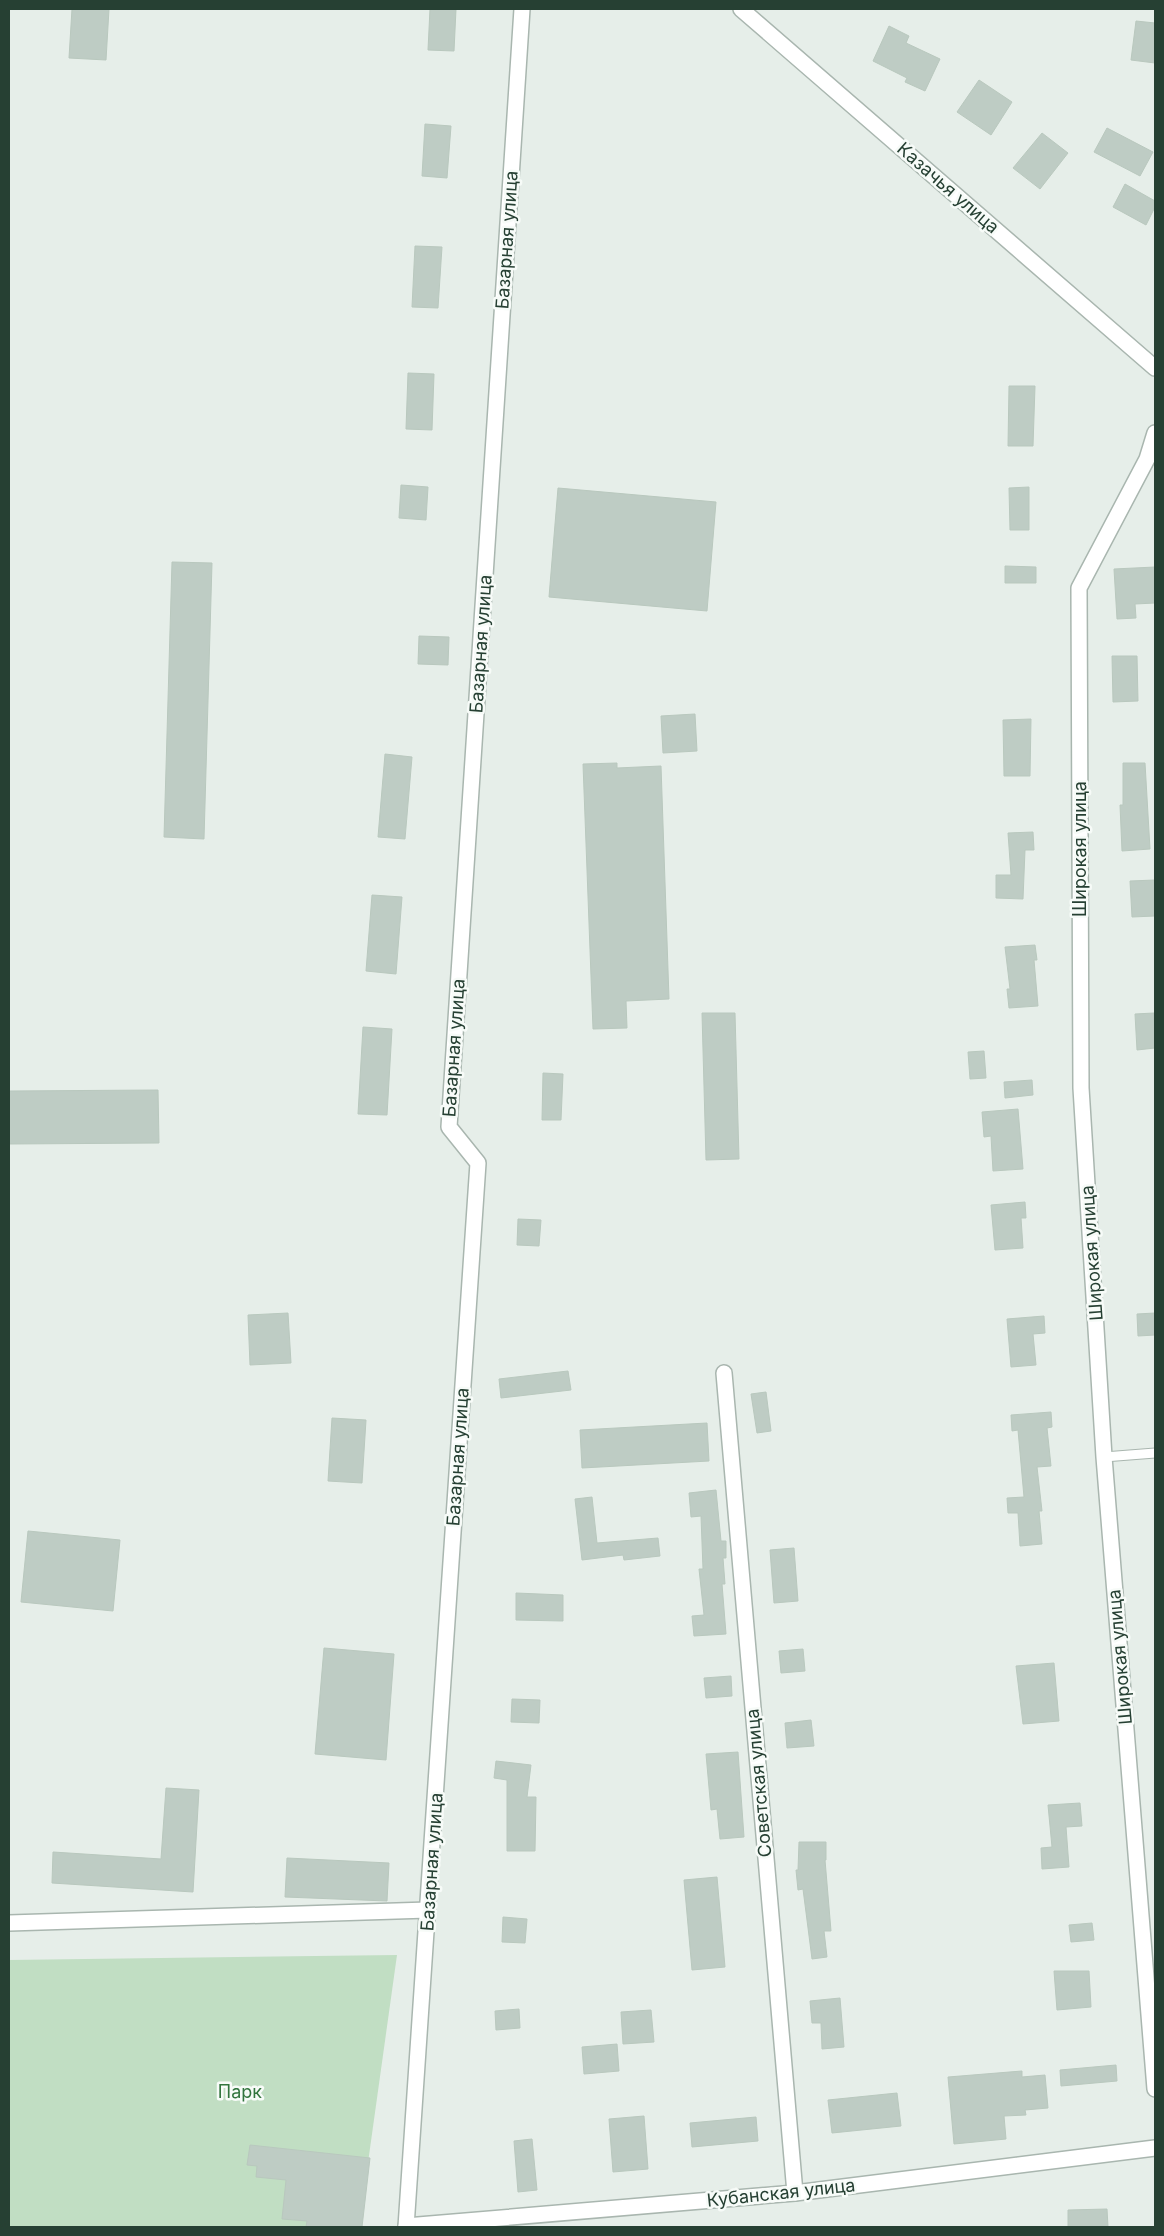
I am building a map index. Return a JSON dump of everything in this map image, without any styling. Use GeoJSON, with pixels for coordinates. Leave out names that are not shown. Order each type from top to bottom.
{"type":"FeatureCollection","features":[{"type":"Feature","properties":{"kind":"street","name":"Базарная улица"},"geometry":{"type":"LineString","coordinates":[[406,2227],[478,1163],[449,1127],[522,9]]}},
{"type":"Feature","properties":{"kind":"street","name":"Казачья улица"},"geometry":{"type":"LineString","coordinates":[[741,9],[1155,368]]}},
{"type":"Feature","properties":{"kind":"street","name":"Широкая улица"},"geometry":{"type":"LineString","coordinates":[[1155,433],[1151,459],[1079,588],[1081,1088],[1104,1457],[1155,2089]]}},
{"type":"Feature","properties":{"kind":"street","name":"Советская улица"},"geometry":{"type":"LineString","coordinates":[[724,1373],[795,2193]]}},
{"type":"Feature","properties":{"kind":"street"},"geometry":{"type":"LineString","coordinates":[[9,1923],[428,1910]]}},
{"type":"Feature","properties":{"kind":"street","name":"Кубанская улица"},"geometry":{"type":"LineString","coordinates":[[406,2227],[795,2193],[1155,2148]]}},
{"type":"Feature","properties":{"kind":"lane"},"geometry":{"type":"LineString","coordinates":[[1104,1457],[1155,1453]]}},
{"type":"Feature","properties":{"kind":"green space","name":"Парк"},"geometry":{"type":"Polygon","coordinates":[[[397,1955],[359,2227],[9,2227],[9,1960],[397,1955]]]}},
{"type":"Feature","properties":{"kind":"building"},"geometry":{"type":"Polygon","coordinates":[[[72,9],[109,9],[106,60],[69,58],[72,9]]]}},
{"type":"Feature","properties":{"kind":"building"},"geometry":{"type":"Polygon","coordinates":[[[430,9],[456,9],[454,51],[428,50],[430,9]]]}},
{"type":"Feature","properties":{"kind":"building"},"geometry":{"type":"Polygon","coordinates":[[[1136,21],[1155,23],[1155,63],[1131,60],[1136,21]]]}},
{"type":"Feature","properties":{"kind":"building"},"geometry":{"type":"Polygon","coordinates":[[[889,26],[909,36],[906,43],[940,59],[925,91],[905,82],[907,78],[873,61],[889,26]]]}},
{"type":"Feature","properties":{"kind":"building"},"geometry":{"type":"Polygon","coordinates":[[[979,80],[1012,102],[991,135],[957,112],[979,80]]]}},
{"type":"Feature","properties":{"kind":"building"},"geometry":{"type":"Polygon","coordinates":[[[425,124],[451,126],[447,178],[422,176],[425,124]]]}},
{"type":"Feature","properties":{"kind":"building"},"geometry":{"type":"Polygon","coordinates":[[[1107,128],[1153,152],[1140,176],[1094,152],[1107,128]]]}},
{"type":"Feature","properties":{"kind":"building"},"geometry":{"type":"Polygon","coordinates":[[[1042,133],[1068,153],[1040,189],[1013,168],[1042,133]]]}},
{"type":"Feature","properties":{"kind":"building"},"geometry":{"type":"Polygon","coordinates":[[[1125,184],[1155,201],[1155,207],[1146,225],[1113,207],[1125,184]]]}},
{"type":"Feature","properties":{"kind":"building"},"geometry":{"type":"Polygon","coordinates":[[[415,246],[442,247],[438,308],[412,307],[415,246]]]}},
{"type":"Feature","properties":{"kind":"building"},"geometry":{"type":"Polygon","coordinates":[[[408,373],[434,374],[432,430],[406,429],[408,373]]]}},
{"type":"Feature","properties":{"kind":"building"},"geometry":{"type":"Polygon","coordinates":[[[1009,386],[1035,386],[1033,446],[1008,446],[1009,386]]]}},
{"type":"Feature","properties":{"kind":"building"},"geometry":{"type":"Polygon","coordinates":[[[401,485],[428,487],[426,520],[399,518],[401,485]]]}},
{"type":"Feature","properties":{"kind":"building"},"geometry":{"type":"Polygon","coordinates":[[[1029,487],[1029,530],[1010,530],[1009,488],[1029,487]]]}},
{"type":"Feature","properties":{"kind":"building"},"geometry":{"type":"Polygon","coordinates":[[[558,488],[716,502],[707,611],[549,597],[558,488]]]}},
{"type":"Feature","properties":{"kind":"building"},"geometry":{"type":"Polygon","coordinates":[[[172,562],[212,563],[204,839],[164,837],[172,562]]]}},
{"type":"Feature","properties":{"kind":"building"},"geometry":{"type":"Polygon","coordinates":[[[1005,566],[1036,567],[1036,583],[1005,583],[1005,566]]]}},
{"type":"Feature","properties":{"kind":"building"},"geometry":{"type":"Polygon","coordinates":[[[1155,567],[1155,603],[1135,604],[1136,618],[1117,619],[1114,569],[1155,567]]]}},
{"type":"Feature","properties":{"kind":"building"},"geometry":{"type":"Polygon","coordinates":[[[419,636],[449,637],[448,665],[418,664],[419,636]]]}},
{"type":"Feature","properties":{"kind":"building"},"geometry":{"type":"Polygon","coordinates":[[[1112,656],[1137,656],[1138,701],[1113,702],[1112,656]]]}},
{"type":"Feature","properties":{"kind":"building"},"geometry":{"type":"Polygon","coordinates":[[[695,714],[697,751],[663,753],[661,716],[695,714]]]}},
{"type":"Feature","properties":{"kind":"building"},"geometry":{"type":"Polygon","coordinates":[[[1031,719],[1030,776],[1004,776],[1003,720],[1031,719]]]}},
{"type":"Feature","properties":{"kind":"building"},"geometry":{"type":"Polygon","coordinates":[[[385,754],[412,757],[405,839],[378,837],[385,754]]]}},
{"type":"Feature","properties":{"kind":"building"},"geometry":{"type":"Polygon","coordinates":[[[617,763],[617,768],[661,766],[669,999],[626,1001],[627,1028],[593,1029],[583,764],[617,763]]]}},
{"type":"Feature","properties":{"kind":"building"},"geometry":{"type":"Polygon","coordinates":[[[1123,763],[1145,763],[1150,849],[1122,851],[1120,805],[1123,805],[1123,763]]]}},
{"type":"Feature","properties":{"kind":"building"},"geometry":{"type":"Polygon","coordinates":[[[1033,832],[1034,850],[1025,850],[1023,899],[996,898],[996,875],[1011,875],[1008,833],[1033,832]]]}},
{"type":"Feature","properties":{"kind":"building"},"geometry":{"type":"Polygon","coordinates":[[[1155,880],[1155,916],[1132,917],[1130,881],[1155,880]]]}},
{"type":"Feature","properties":{"kind":"building"},"geometry":{"type":"Polygon","coordinates":[[[372,895],[402,897],[396,974],[366,971],[372,895]]]}},
{"type":"Feature","properties":{"kind":"building"},"geometry":{"type":"Polygon","coordinates":[[[1035,945],[1037,960],[1034,960],[1038,1006],[1009,1008],[1007,989],[1010,989],[1005,947],[1035,945]]]}},
{"type":"Feature","properties":{"kind":"building"},"geometry":{"type":"Polygon","coordinates":[[[702,1013],[735,1013],[739,1159],[706,1160],[702,1013]]]}},
{"type":"Feature","properties":{"kind":"building"},"geometry":{"type":"Polygon","coordinates":[[[1154,1013],[1155,1048],[1137,1050],[1135,1014],[1154,1013]]]}},
{"type":"Feature","properties":{"kind":"building"},"geometry":{"type":"Polygon","coordinates":[[[363,1027],[392,1029],[387,1115],[358,1114],[363,1027]]]}},
{"type":"Feature","properties":{"kind":"building"},"geometry":{"type":"Polygon","coordinates":[[[984,1051],[986,1078],[970,1079],[968,1052],[984,1051]]]}},
{"type":"Feature","properties":{"kind":"building"},"geometry":{"type":"Polygon","coordinates":[[[543,1073],[563,1074],[561,1120],[542,1120],[543,1073]]]}},
{"type":"Feature","properties":{"kind":"building"},"geometry":{"type":"Polygon","coordinates":[[[1032,1080],[1033,1095],[1005,1098],[1004,1082],[1032,1080]]]}},
{"type":"Feature","properties":{"kind":"building"},"geometry":{"type":"Polygon","coordinates":[[[158,1090],[159,1143],[9,1144],[9,1091],[158,1090]]]}},
{"type":"Feature","properties":{"kind":"building"},"geometry":{"type":"Polygon","coordinates":[[[1018,1109],[1023,1169],[993,1171],[991,1136],[984,1137],[982,1112],[1018,1109]]]}},
{"type":"Feature","properties":{"kind":"building"},"geometry":{"type":"Polygon","coordinates":[[[1025,1202],[1026,1218],[1021,1218],[1023,1248],[995,1250],[991,1205],[1025,1202]]]}},
{"type":"Feature","properties":{"kind":"building"},"geometry":{"type":"Polygon","coordinates":[[[518,1219],[541,1220],[539,1246],[517,1245],[518,1219]]]}},
{"type":"Feature","properties":{"kind":"building"},"geometry":{"type":"Polygon","coordinates":[[[288,1313],[291,1363],[250,1365],[248,1315],[288,1313]]]}},
{"type":"Feature","properties":{"kind":"building"},"geometry":{"type":"Polygon","coordinates":[[[1155,1313],[1155,1335],[1138,1336],[1137,1314],[1155,1313]]]}},
{"type":"Feature","properties":{"kind":"building"},"geometry":{"type":"Polygon","coordinates":[[[1044,1316],[1045,1333],[1033,1334],[1036,1365],[1011,1367],[1007,1319],[1044,1316]]]}},
{"type":"Feature","properties":{"kind":"building"},"geometry":{"type":"Polygon","coordinates":[[[568,1371],[571,1390],[501,1398],[499,1379],[568,1371]]]}},
{"type":"Feature","properties":{"kind":"building"},"geometry":{"type":"Polygon","coordinates":[[[766,1392],[771,1431],[757,1433],[751,1394],[766,1392]]]}},
{"type":"Feature","properties":{"kind":"building"},"geometry":{"type":"Polygon","coordinates":[[[1051,1412],[1052,1427],[1047,1428],[1051,1466],[1037,1467],[1042,1511],[1039,1511],[1042,1544],[1020,1546],[1018,1513],[1008,1513],[1007,1498],[1024,1497],[1018,1430],[1012,1431],[1011,1415],[1051,1412]]]}},
{"type":"Feature","properties":{"kind":"building"},"geometry":{"type":"Polygon","coordinates":[[[332,1418],[366,1420],[362,1483],[328,1481],[332,1418]]]}},
{"type":"Feature","properties":{"kind":"building"},"geometry":{"type":"Polygon","coordinates":[[[707,1423],[709,1461],[582,1468],[580,1430],[707,1423]]]}},
{"type":"Feature","properties":{"kind":"building"},"geometry":{"type":"Polygon","coordinates":[[[716,1490],[721,1541],[726,1541],[726,1558],[723,1558],[725,1584],[722,1584],[726,1634],[694,1636],[692,1616],[704,1615],[699,1569],[703,1569],[701,1516],[691,1517],[689,1493],[716,1490]]]}},
{"type":"Feature","properties":{"kind":"building"},"geometry":{"type":"Polygon","coordinates":[[[592,1497],[597,1543],[658,1538],[660,1556],[624,1560],[623,1555],[582,1560],[575,1499],[592,1497]]]}},
{"type":"Feature","properties":{"kind":"building"},"geometry":{"type":"Polygon","coordinates":[[[28,1531],[120,1540],[113,1611],[21,1602],[28,1531]]]}},
{"type":"Feature","properties":{"kind":"building"},"geometry":{"type":"Polygon","coordinates":[[[794,1548],[798,1601],[774,1603],[770,1550],[794,1548]]]}},
{"type":"Feature","properties":{"kind":"building"},"geometry":{"type":"Polygon","coordinates":[[[516,1593],[563,1595],[563,1621],[516,1620],[516,1593]]]}},
{"type":"Feature","properties":{"kind":"building"},"geometry":{"type":"Polygon","coordinates":[[[324,1648],[394,1654],[386,1760],[315,1754],[324,1648]]]}},
{"type":"Feature","properties":{"kind":"building"},"geometry":{"type":"Polygon","coordinates":[[[803,1649],[805,1671],[781,1673],[779,1651],[803,1649]]]}},
{"type":"Feature","properties":{"kind":"building"},"geometry":{"type":"Polygon","coordinates":[[[1054,1663],[1059,1721],[1023,1724],[1016,1666],[1054,1663]]]}},
{"type":"Feature","properties":{"kind":"building"},"geometry":{"type":"Polygon","coordinates":[[[731,1676],[732,1696],[706,1698],[704,1678],[731,1676]]]}},
{"type":"Feature","properties":{"kind":"building"},"geometry":{"type":"Polygon","coordinates":[[[512,1699],[540,1700],[539,1723],[511,1722],[512,1699]]]}},
{"type":"Feature","properties":{"kind":"building"},"geometry":{"type":"Polygon","coordinates":[[[811,1720],[814,1746],[787,1748],[785,1723],[811,1720]]]}},
{"type":"Feature","properties":{"kind":"building"},"geometry":{"type":"Polygon","coordinates":[[[738,1752],[744,1837],[720,1839],[717,1809],[711,1810],[706,1754],[738,1752]]]}},
{"type":"Feature","properties":{"kind":"building"},"geometry":{"type":"Polygon","coordinates":[[[496,1761],[531,1765],[527,1797],[536,1797],[535,1851],[507,1851],[507,1780],[494,1778],[496,1761]]]}},
{"type":"Feature","properties":{"kind":"building"},"geometry":{"type":"Polygon","coordinates":[[[166,1788],[199,1790],[193,1892],[52,1883],[53,1852],[161,1859],[166,1788]]]}},
{"type":"Feature","properties":{"kind":"building"},"geometry":{"type":"Polygon","coordinates":[[[1080,1803],[1082,1826],[1066,1827],[1069,1867],[1042,1869],[1041,1848],[1052,1847],[1048,1805],[1080,1803]]]}},
{"type":"Feature","properties":{"kind":"building"},"geometry":{"type":"Polygon","coordinates":[[[799,1842],[826,1842],[825,1860],[831,1931],[824,1931],[827,1957],[812,1959],[803,1889],[798,1890],[796,1870],[798,1870],[799,1842]]]}},
{"type":"Feature","properties":{"kind":"building"},"geometry":{"type":"Polygon","coordinates":[[[287,1858],[389,1863],[387,1901],[285,1897],[287,1858]]]}},
{"type":"Feature","properties":{"kind":"building"},"geometry":{"type":"Polygon","coordinates":[[[717,1877],[725,1967],[692,1970],[684,1880],[717,1877]]]}},
{"type":"Feature","properties":{"kind":"building"},"geometry":{"type":"Polygon","coordinates":[[[503,1917],[527,1919],[525,1943],[502,1942],[503,1917]]]}},
{"type":"Feature","properties":{"kind":"building"},"geometry":{"type":"Polygon","coordinates":[[[1092,1923],[1094,1940],[1071,1942],[1069,1925],[1092,1923]]]}},
{"type":"Feature","properties":{"kind":"building"},"geometry":{"type":"Polygon","coordinates":[[[1054,1971],[1089,1971],[1091,2007],[1057,2010],[1054,1971]]]}},
{"type":"Feature","properties":{"kind":"building"},"geometry":{"type":"Polygon","coordinates":[[[840,1998],[844,2047],[822,2049],[821,2023],[812,2023],[810,2001],[840,1998]]]}},
{"type":"Feature","properties":{"kind":"building"},"geometry":{"type":"Polygon","coordinates":[[[519,2009],[520,2028],[496,2030],[495,2011],[519,2009]]]}},
{"type":"Feature","properties":{"kind":"building"},"geometry":{"type":"Polygon","coordinates":[[[651,2010],[654,2042],[623,2044],[621,2012],[651,2010]]]}},
{"type":"Feature","properties":{"kind":"building"},"geometry":{"type":"Polygon","coordinates":[[[617,2044],[619,2071],[584,2074],[582,2047],[617,2044]]]}},
{"type":"Feature","properties":{"kind":"building"},"geometry":{"type":"Polygon","coordinates":[[[1116,2065],[1117,2081],[1061,2086],[1060,2070],[1116,2065]]]}},
{"type":"Feature","properties":{"kind":"building"},"geometry":{"type":"Polygon","coordinates":[[[1022,2071],[1022,2077],[1045,2075],[1048,2108],[1025,2110],[1026,2115],[1004,2116],[1006,2139],[954,2144],[948,2077],[1022,2071]]]}},
{"type":"Feature","properties":{"kind":"building"},"geometry":{"type":"Polygon","coordinates":[[[897,2093],[901,2126],[832,2133],[828,2100],[897,2093]]]}},
{"type":"Feature","properties":{"kind":"building"},"geometry":{"type":"Polygon","coordinates":[[[644,2116],[648,2169],[613,2172],[609,2119],[644,2116]]]}},
{"type":"Feature","properties":{"kind":"building"},"geometry":{"type":"Polygon","coordinates":[[[756,2117],[758,2141],[692,2147],[690,2123],[756,2117]]]}},
{"type":"Feature","properties":{"kind":"building"},"geometry":{"type":"Polygon","coordinates":[[[532,2139],[537,2190],[518,2192],[514,2141],[532,2139]]]}},
{"type":"Feature","properties":{"kind":"building"},"geometry":{"type":"Polygon","coordinates":[[[250,2145],[370,2158],[362,2227],[306,2227],[307,2221],[282,2219],[286,2180],[256,2177],[257,2166],[247,2165],[250,2145]]]}},
{"type":"Feature","properties":{"kind":"building"},"geometry":{"type":"Polygon","coordinates":[[[1107,2209],[1108,2227],[1068,2227],[1068,2210],[1107,2209]]]}}]}
